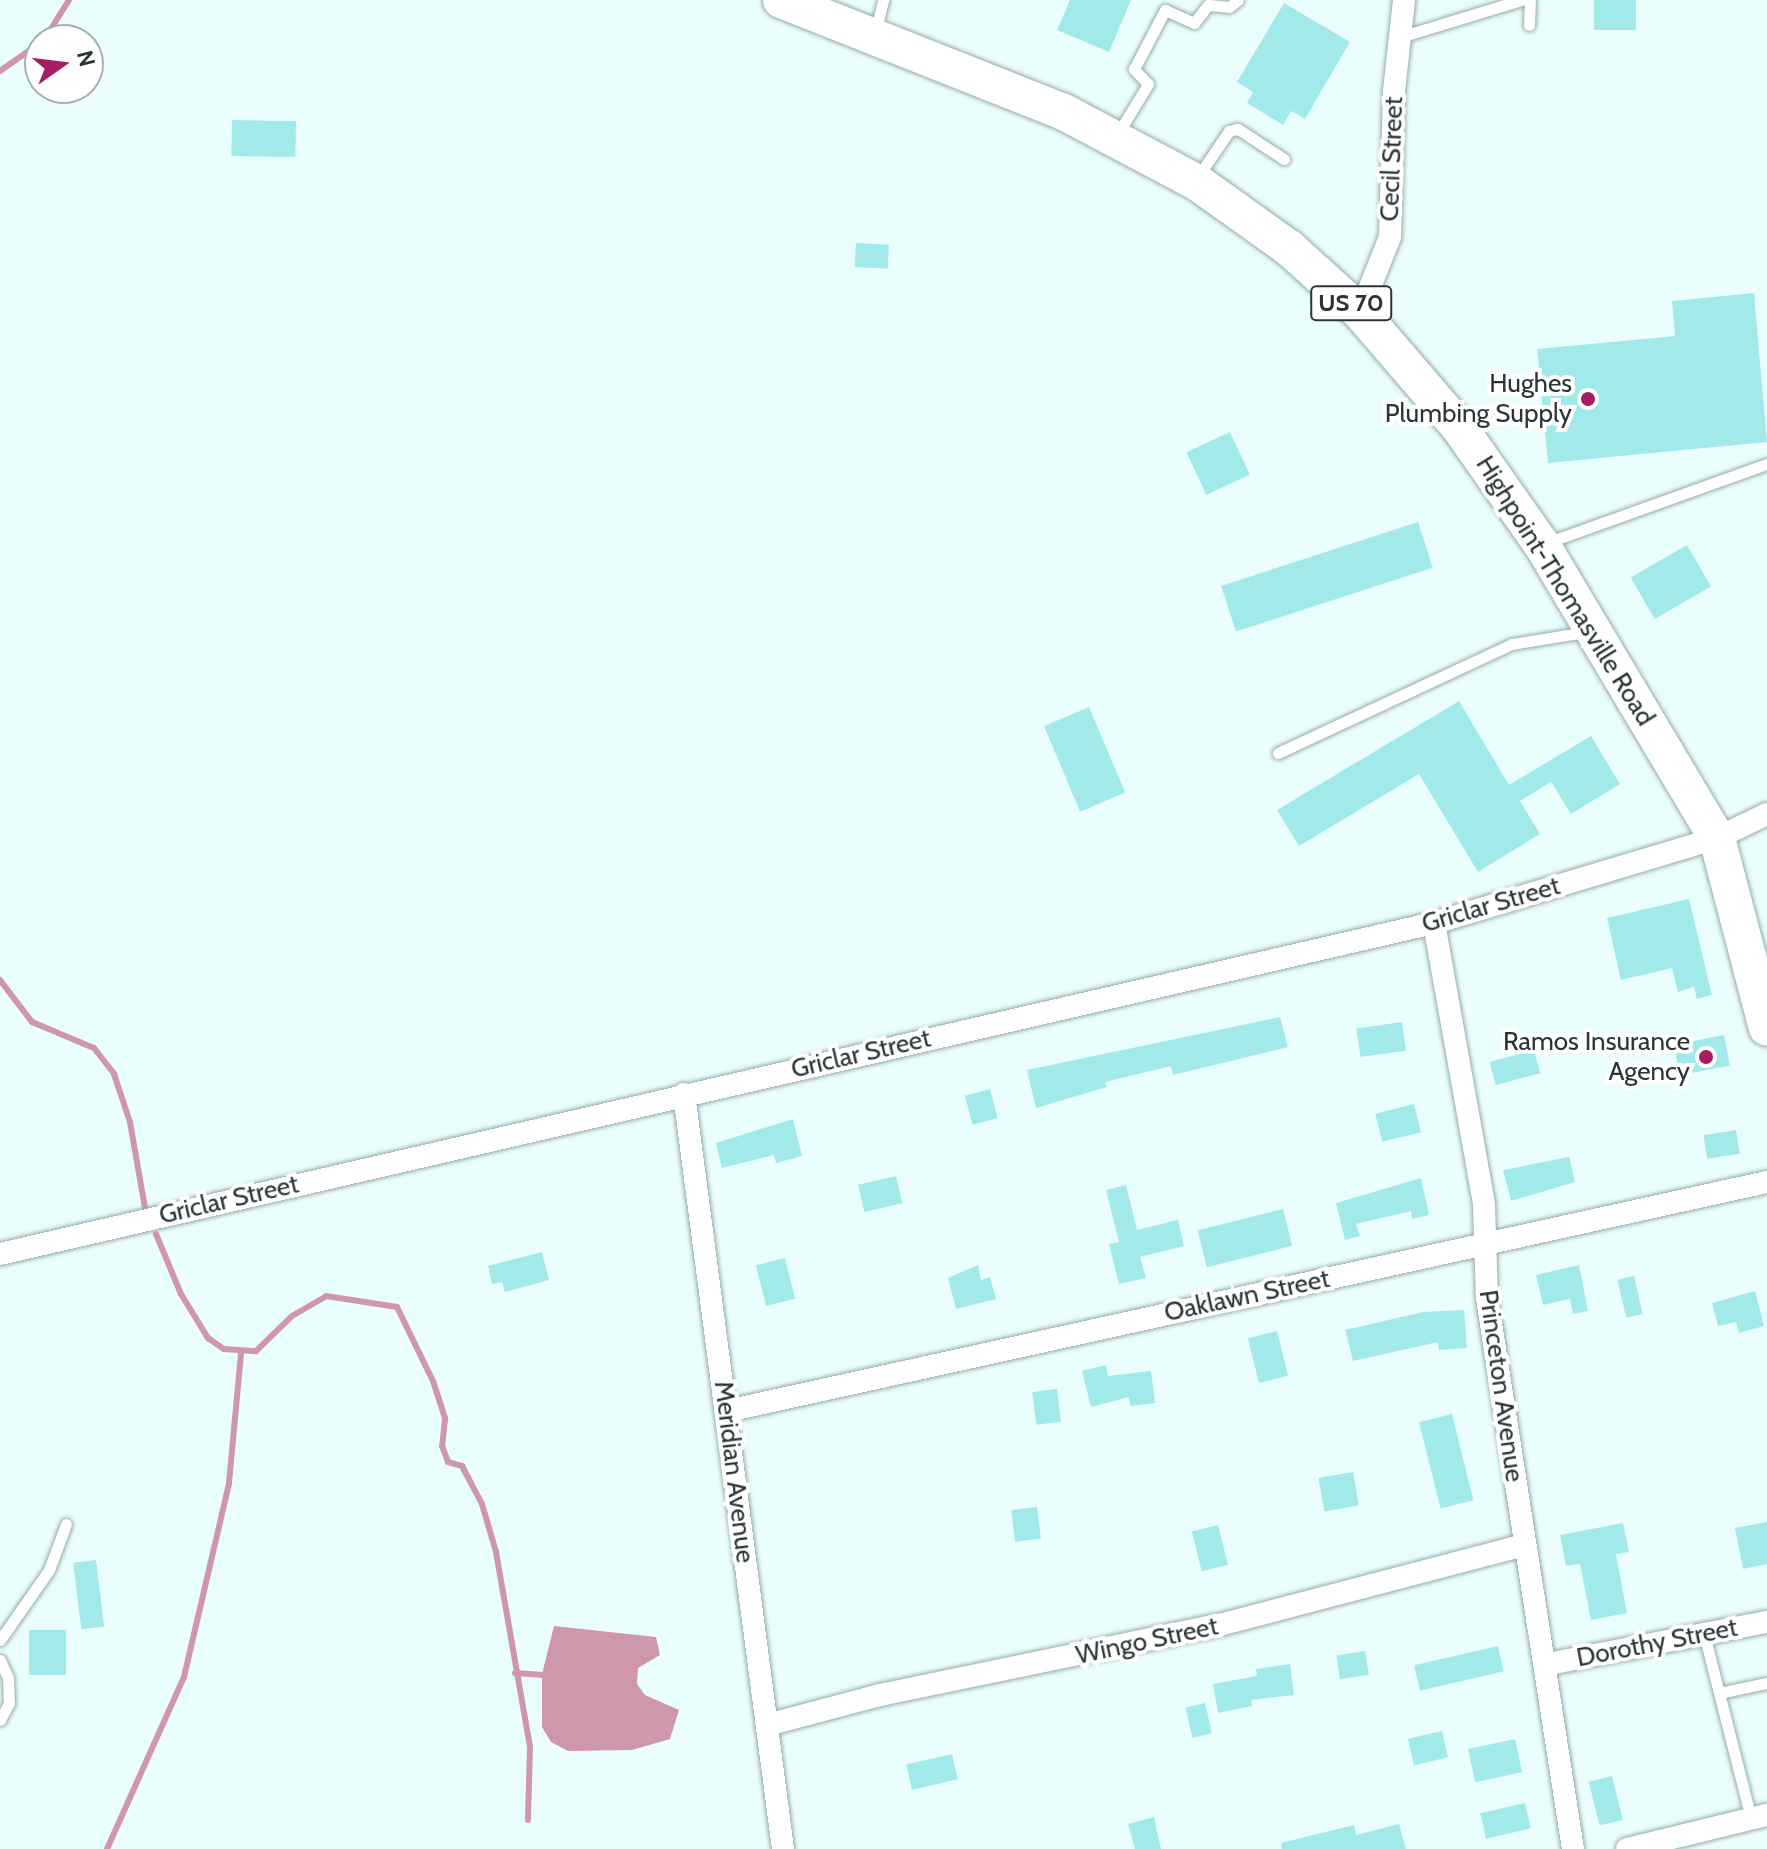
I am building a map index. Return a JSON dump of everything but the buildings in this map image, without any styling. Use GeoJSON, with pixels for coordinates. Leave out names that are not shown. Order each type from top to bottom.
{"type":"FeatureCollection","features":[{"type":"Feature","properties":{"kind":"main road","name":"Highpoint-Thomasville Road"},"geometry":{"type":"LineString","coordinates":[[781,0],[1062,111],[1194,181],[1289,248],[1360,312],[1459,427],[1542,545],[1717,838]]}},
{"type":"Feature","properties":{"kind":"main road","name":"US 70"},"geometry":{"type":"LineString","coordinates":[[1717,838],[1760,972],[1767,1028]]}},
{"type":"Feature","properties":{"kind":"street","name":"Cecil Street"},"geometry":{"type":"LineString","coordinates":[[1360,312],[1390,237],[1399,37],[1404,0]]}},
{"type":"Feature","properties":{"kind":"street","name":"Griclar Street"},"geometry":{"type":"LineString","coordinates":[[0,1254],[1434,923],[1717,838],[1767,814]]}},
{"type":"Feature","properties":{"kind":"street","name":"Princeton Avenue"},"geometry":{"type":"LineString","coordinates":[[1434,923],[1484,1205],[1483,1244],[1524,1545],[1548,1664],[1573,1849]]}},
{"type":"Feature","properties":{"kind":"street","name":"Meridian Avenue"},"geometry":{"type":"LineString","coordinates":[[684,1094],[783,1849]]}},
{"type":"Feature","properties":{"kind":"street","name":"Oaklawn Street"},"geometry":{"type":"LineString","coordinates":[[727,1411],[1767,1182]]}},
{"type":"Feature","properties":{"kind":"street","name":"Wingo Street"},"geometry":{"type":"LineString","coordinates":[[767,1725],[880,1695],[1219,1625],[1524,1545]]}},
{"type":"Feature","properties":{"kind":"street","name":"Dorothy Street"},"geometry":{"type":"LineString","coordinates":[[1548,1664],[1767,1622]]}},
{"type":"Feature","properties":{"kind":"street"},"geometry":{"type":"LineString","coordinates":[[1627,1849],[1759,1817]]}},
{"type":"Feature","properties":{"kind":"lane"},"geometry":{"type":"LineString","coordinates":[[874,37],[883,0]]}},
{"type":"Feature","properties":{"kind":"lane"},"geometry":{"type":"LineString","coordinates":[[1115,139],[1146,88],[1134,69],[1165,10],[1194,23],[1208,5],[1229,7],[1238,0]]}},
{"type":"Feature","properties":{"kind":"lane"},"geometry":{"type":"LineString","coordinates":[[1399,37],[1521,0]]}},
{"type":"Feature","properties":{"kind":"lane"},"geometry":{"type":"LineString","coordinates":[[1529,25],[1530,0]]}},
{"type":"Feature","properties":{"kind":"lane"},"geometry":{"type":"LineString","coordinates":[[1194,181],[1229,131],[1238,129],[1284,159]]}},
{"type":"Feature","properties":{"kind":"lane"},"geometry":{"type":"LineString","coordinates":[[1542,545],[1767,464]]}},
{"type":"Feature","properties":{"kind":"lane"},"geometry":{"type":"LineString","coordinates":[[1278,753],[1512,644],[1594,630]]}},
{"type":"Feature","properties":{"kind":"lane"},"geometry":{"type":"LineString","coordinates":[[0,1640],[49,1570],[66,1524]]}},
{"type":"Feature","properties":{"kind":"lane"},"geometry":{"type":"LineString","coordinates":[[1704,1634],[1719,1693],[1759,1817]]}},
{"type":"Feature","properties":{"kind":"lane"},"geometry":{"type":"LineString","coordinates":[[0,1660],[8,1678],[9,1703],[0,1720]]}},
{"type":"Feature","properties":{"kind":"lane"},"geometry":{"type":"LineString","coordinates":[[1719,1693],[1767,1683]]}},
{"type":"Feature","properties":{"kind":"shaded area"},"geometry":{"type":"Polygon","coordinates":[[[554,1626],[656,1637],[660,1655],[638,1668],[637,1684],[645,1695],[679,1710],[670,1739],[632,1750],[568,1751],[551,1742],[542,1727],[542,1674],[554,1626]]]}},
{"type":"Feature","properties":{"kind":"waterway"},"geometry":{"type":"LineString","coordinates":[[54,24],[69,0]]}},
{"type":"Feature","properties":{"kind":"waterway"},"geometry":{"type":"LineString","coordinates":[[0,71],[24,54]]}},
{"type":"Feature","properties":{"kind":"waterway"},"geometry":{"type":"LineString","coordinates":[[0,980],[32,1022],[94,1048],[114,1074],[130,1122],[145,1208]]}},
{"type":"Feature","properties":{"kind":"waterway"},"geometry":{"type":"LineString","coordinates":[[156,1234],[181,1294],[208,1338],[224,1349],[256,1351],[292,1316],[326,1296],[397,1307],[433,1381],[445,1419],[442,1446],[448,1462],[462,1466],[482,1504],[496,1552],[530,1747],[528,1820]]}},
{"type":"Feature","properties":{"kind":"waterway"},"geometry":{"type":"LineString","coordinates":[[107,1849],[184,1677],[229,1483],[241,1354]]}},
{"type":"Feature","properties":{"kind":"waterway"},"geometry":{"type":"LineString","coordinates":[[515,1673],[547,1675]]}},
{"type":"Feature","properties":{"kind":"place","name":"Hughes Plumbing Supply"},"geometry":{"type":"Point","coordinates":[1588,399]}},
{"type":"Feature","properties":{"kind":"place","name":"Ramos Insurance Agency"},"geometry":{"type":"Point","coordinates":[1706,1057]}}]}
